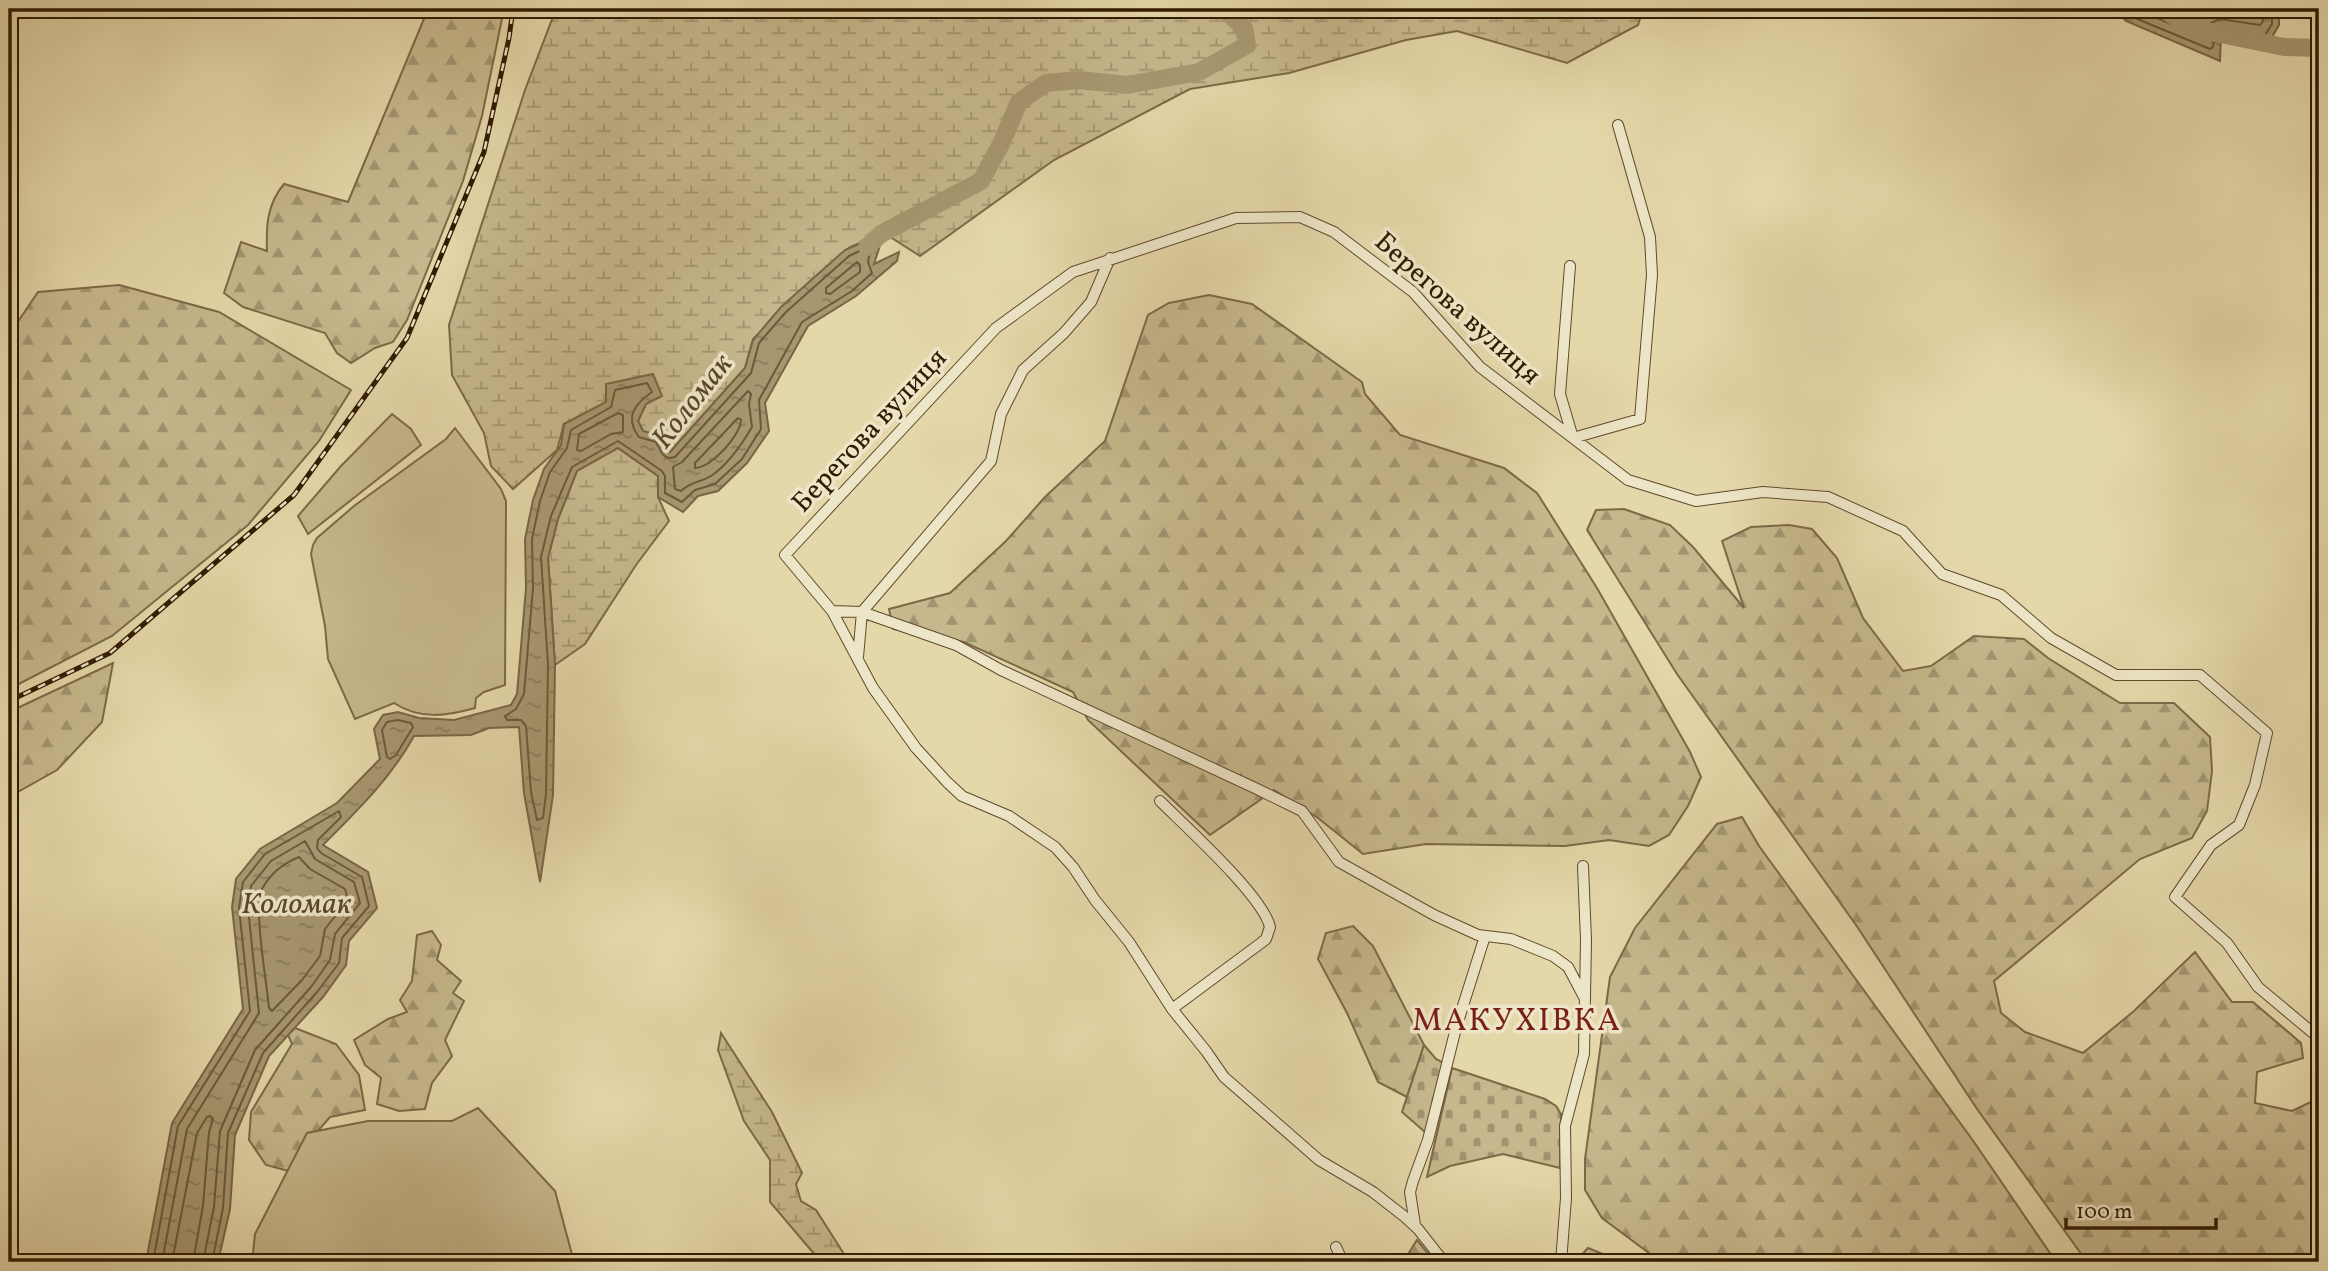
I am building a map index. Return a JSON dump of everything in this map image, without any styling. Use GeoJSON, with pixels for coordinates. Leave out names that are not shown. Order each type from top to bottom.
{"type":"FeatureCollection","features":[{"type":"Feature","properties":{"kind":"street"},"geometry":{"type":"LineString","coordinates":[[1570,267],[1560,394],[1573,438],[1640,419],[1652,275],[1650,237],[1618,125]]}},
{"type":"Feature","properties":{"kind":"street","name":"Берегова вулиця"},"geometry":{"type":"LineString","coordinates":[[832,611],[785,555],[996,328],[1073,272],[1110,258],[1236,218],[1300,218],[1334,232],[1413,292],[1480,367],[1628,480],[1696,501],[1763,492],[1828,497],[1903,531],[1942,574],[2001,595],[2052,638],[2116,675],[2200,675],[2267,733],[2255,785],[2239,825],[2211,845],[2175,897],[2227,943],[2258,987],[2319,1038]]}},
{"type":"Feature","properties":{"kind":"street"},"geometry":{"type":"LineString","coordinates":[[859,657],[862,612],[990,461],[1001,414],[1023,370],[1064,333],[1091,302],[1110,258]]}},
{"type":"Feature","properties":{"kind":"street"},"geometry":{"type":"LineString","coordinates":[[832,611],[862,612],[956,645],[1001,670],[1301,811],[1339,862],[1434,915],[1485,936],[1511,939],[1553,956],[1568,967],[1586,999]]}},
{"type":"Feature","properties":{"kind":"street"},"geometry":{"type":"LineString","coordinates":[[832,611],[859,657],[873,688],[916,748],[962,796],[1009,816],[1055,847],[1129,942],[1172,1009],[1224,1077],[1319,1160],[1373,1192],[1416,1227],[1444,1262]]}},
{"type":"Feature","properties":{"kind":"street"},"geometry":{"type":"LineString","coordinates":[[1160,801],[1235,876],[1262,910],[1270,927],[1266,939],[1172,1009]]}},
{"type":"Feature","properties":{"kind":"street"},"geometry":{"type":"LineString","coordinates":[[1561,1262],[1566,1198],[1565,1126],[1584,1054],[1586,999],[1583,866]]}},
{"type":"Feature","properties":{"kind":"street"},"geometry":{"type":"LineString","coordinates":[[1416,1227],[1411,1201],[1413,1181],[1428,1140],[1456,1028],[1485,936]]}},
{"type":"Feature","properties":{"kind":"street"},"geometry":{"type":"LineString","coordinates":[[1336,1247],[1343,1262]]}},
{"type":"Feature","properties":{"kind":"green space"},"geometry":{"type":"Polygon","coordinates":[[[428,9],[504,9],[482,116],[463,181],[407,320],[393,342],[375,348],[351,363],[337,353],[325,333],[243,307],[224,293],[241,242],[267,251],[269,216],[274,199],[284,184],[348,202],[428,9]]]}},
{"type":"Feature","properties":{"kind":"green space"},"geometry":{"type":"Polygon","coordinates":[[[556,9],[1643,9],[1638,25],[1567,63],[1457,31],[1406,40],[1289,73],[1190,89],[1054,160],[920,256],[884,233],[850,247],[753,339],[745,368],[669,453],[643,431],[638,421],[646,404],[606,385],[607,402],[564,424],[557,450],[513,489],[491,466],[484,433],[452,375],[449,325],[525,90],[556,9]]]}},
{"type":"Feature","properties":{"kind":"green space"},"geometry":{"type":"Polygon","coordinates":[[[119,285],[219,312],[351,390],[319,441],[248,525],[112,636],[9,689],[9,335],[38,292],[119,285]]]}},
{"type":"Feature","properties":{"kind":"green space"},"geometry":{"type":"Polygon","coordinates":[[[1209,295],[1252,304],[1362,382],[1365,394],[1400,435],[1504,468],[1537,493],[1597,588],[1690,752],[1701,777],[1688,806],[1669,835],[1649,846],[1609,840],[1565,846],[1426,844],[1363,854],[1318,818],[1274,790],[1210,835],[1088,720],[1073,692],[964,642],[893,629],[889,609],[950,593],[1105,441],[1148,315],[1169,303],[1209,295]]]}},
{"type":"Feature","properties":{"kind":"green space"},"geometry":{"type":"Polygon","coordinates":[[[392,414],[411,429],[421,445],[308,534],[298,516],[341,466],[392,414]]]}},
{"type":"Feature","properties":{"kind":"green space"},"geometry":{"type":"Polygon","coordinates":[[[455,428],[501,489],[506,501],[505,685],[484,692],[476,698],[475,708],[465,711],[424,714],[394,703],[355,719],[328,659],[325,626],[311,554],[313,545],[317,538],[354,506],[446,439],[455,428]]]}},
{"type":"Feature","properties":{"kind":"green space"},"geometry":{"type":"Polygon","coordinates":[[[618,448],[658,476],[658,497],[669,521],[636,565],[585,644],[555,665],[548,558],[558,519],[577,471],[618,448]]]}},
{"type":"Feature","properties":{"kind":"green space"},"geometry":{"type":"Polygon","coordinates":[[[1624,509],[1670,525],[1693,547],[1744,608],[1722,541],[1751,527],[1789,525],[1812,529],[1837,558],[1863,618],[1903,671],[1931,666],[1974,636],[2024,639],[2048,658],[2120,703],[2174,703],[2210,737],[2212,771],[2207,811],[2192,838],[2140,859],[1994,981],[2001,1013],[2025,1032],[2083,1053],[2134,1011],[2195,952],[2232,1002],[2253,1002],[2301,1043],[2303,1058],[2257,1072],[2255,1103],[2292,1111],[2319,1098],[2319,1262],[2087,1262],[1977,1109],[1856,925],[1677,674],[1587,530],[1596,510],[1624,509]]]}},
{"type":"Feature","properties":{"kind":"green space"},"geometry":{"type":"Polygon","coordinates":[[[113,663],[102,722],[57,770],[16,793],[9,792],[9,712],[113,663]]]}},
{"type":"Feature","properties":{"kind":"green space"},"geometry":{"type":"Polygon","coordinates":[[[1742,817],[1759,846],[1974,1142],[2056,1262],[1661,1262],[1602,1218],[1585,1190],[1585,1159],[1610,977],[1635,928],[1717,824],[1742,817]]]}},
{"type":"Feature","properties":{"kind":"green space"},"geometry":{"type":"Polygon","coordinates":[[[1353,926],[1373,946],[1424,1045],[1407,1097],[1378,1082],[1347,1013],[1318,959],[1326,933],[1353,926]]]}},
{"type":"Feature","properties":{"kind":"green space"},"geometry":{"type":"Polygon","coordinates":[[[432,931],[441,945],[437,960],[461,981],[453,993],[464,1001],[445,1040],[452,1056],[432,1083],[425,1109],[399,1111],[377,1104],[381,1078],[365,1065],[354,1040],[388,1019],[407,1012],[400,1000],[412,981],[417,935],[432,931]]]}},
{"type":"Feature","properties":{"kind":"green space"},"geometry":{"type":"Polygon","coordinates":[[[295,1028],[336,1044],[359,1075],[365,1110],[330,1117],[311,1139],[303,1175],[266,1165],[249,1140],[251,1112],[292,1044],[288,1035],[295,1028]]]}},
{"type":"Feature","properties":{"kind":"green space"},"geometry":{"type":"Polygon","coordinates":[[[721,1033],[772,1112],[802,1173],[796,1184],[801,1201],[816,1210],[849,1262],[821,1262],[770,1202],[770,1160],[744,1121],[718,1050],[721,1033]]]}},
{"type":"Feature","properties":{"kind":"green space"},"geometry":{"type":"Polygon","coordinates":[[[1424,1045],[1436,1059],[1444,1063],[1426,1133],[1402,1112],[1424,1045]]]}},
{"type":"Feature","properties":{"kind":"green space"},"geometry":{"type":"Polygon","coordinates":[[[1452,1068],[1545,1099],[1556,1106],[1561,1114],[1560,1168],[1503,1154],[1450,1166],[1427,1177],[1452,1068]]]}},
{"type":"Feature","properties":{"kind":"green space"},"geometry":{"type":"Polygon","coordinates":[[[478,1108],[555,1191],[574,1262],[252,1262],[255,1234],[307,1133],[368,1121],[452,1121],[478,1108]]]}},
{"type":"Feature","properties":{"kind":"green space"},"geometry":{"type":"Polygon","coordinates":[[[1417,1240],[1435,1262],[1403,1262],[1417,1240]]]}},
{"type":"Feature","properties":{"kind":"green space"},"geometry":{"type":"Polygon","coordinates":[[[1588,1248],[1610,1257],[1617,1262],[1578,1262],[1588,1248]]]}},
{"type":"Feature","properties":{"kind":"water"},"geometry":{"type":"Polygon","coordinates":[[[2113,9],[2279,9],[2279,25],[2268,44],[2221,34],[2220,61],[2126,21],[2113,9]]]}},
{"type":"Feature","properties":{"kind":"water","name":"Коломак"},"geometry":{"type":"Polygon","coordinates":[[[884,233],[874,264],[899,252],[897,261],[856,296],[808,326],[765,403],[769,431],[747,463],[718,491],[698,496],[683,512],[658,497],[658,476],[618,448],[577,471],[558,519],[548,558],[555,665],[553,795],[540,882],[524,793],[519,727],[489,728],[471,735],[414,736],[384,780],[323,845],[368,872],[377,908],[349,941],[346,965],[323,997],[269,1056],[235,1135],[230,1209],[218,1262],[146,1262],[172,1123],[243,1009],[232,907],[236,879],[260,849],[337,803],[380,759],[374,729],[383,715],[398,712],[419,718],[454,720],[511,705],[517,694],[526,588],[525,539],[533,500],[544,469],[561,445],[564,424],[606,402],[606,384],[653,374],[662,396],[646,404],[638,421],[643,431],[662,436],[670,452],[745,368],[753,340],[781,307],[845,250],[884,233]]]}},
{"type":"Feature","properties":{"kind":"waterway","name":"Коломак"},"geometry":{"type":"LineString","coordinates":[[867,247],[881,234],[981,181],[1019,102],[1046,83],[1079,80],[1127,85],[1199,72],[1247,45],[1244,28],[1224,9]]}},
{"type":"Feature","properties":{"kind":"waterway","name":"Коломак"},"geometry":{"type":"LineString","coordinates":[[2163,9],[2192,28],[2284,47],[2319,48]]}},
{"type":"Feature","properties":{"kind":"railway"},"geometry":{"type":"LineString","coordinates":[[9,701],[110,653],[294,495],[407,338],[484,152],[513,9]]}},
{"type":"Feature","properties":{"kind":"district","name":"МАКУХІВКА"},"geometry":{"type":"Point","coordinates":[1517,1022]}}]}
